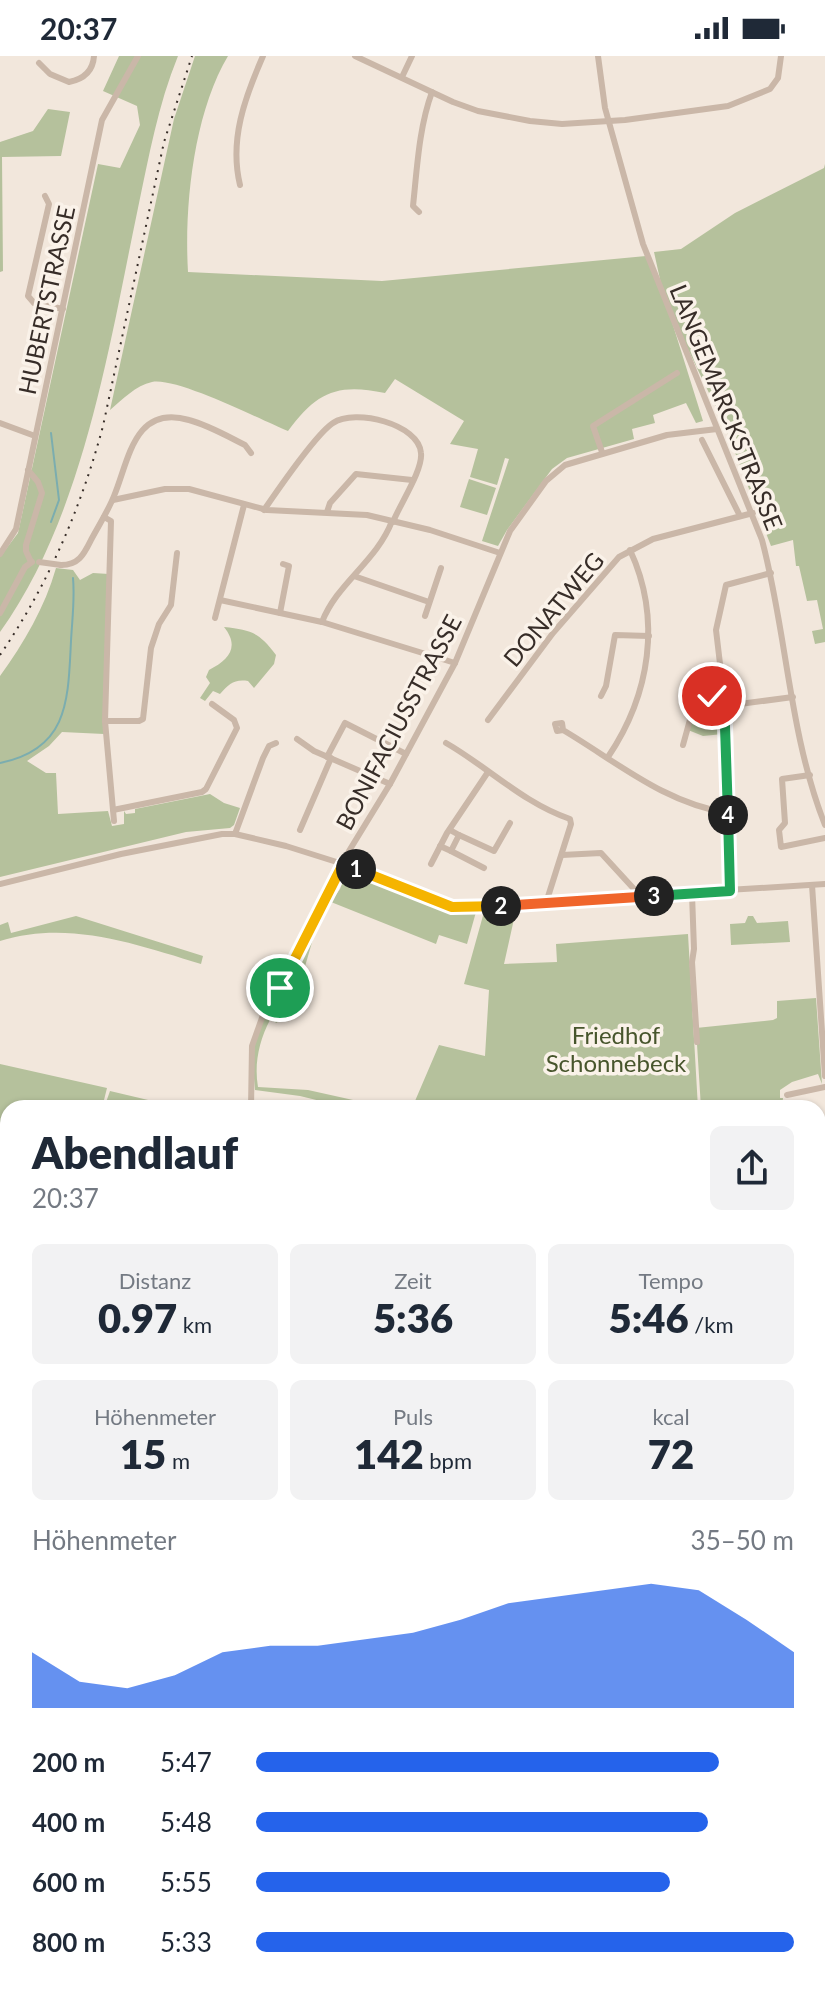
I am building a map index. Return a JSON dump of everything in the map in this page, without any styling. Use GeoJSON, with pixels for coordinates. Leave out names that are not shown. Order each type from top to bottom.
{"type":"FeatureCollection","features":[{"type":"Feature","properties":{"kind":"street"},"geometry":{"type":"LineString","coordinates":[[39,63],[50,74],[69,82],[85,76],[94,56]]}},
{"type":"Feature","properties":{"kind":"street","name":"HUBERTSTRASSE"},"geometry":{"type":"LineString","coordinates":[[0,554],[15,532],[102,120],[138,56]]}},
{"type":"Feature","properties":{"kind":"street"},"geometry":{"type":"LineString","coordinates":[[240,185],[236,167],[241,112],[263,56]]}},
{"type":"Feature","properties":{"kind":"street"},"geometry":{"type":"LineString","coordinates":[[355,56],[478,111],[562,124],[609,122],[728,106],[767,92],[776,82],[781,56]]}},
{"type":"Feature","properties":{"kind":"street"},"geometry":{"type":"LineString","coordinates":[[402,77],[412,56]]}},
{"type":"Feature","properties":{"kind":"street","name":"LANGEMARCKSTRASSE"},"geometry":{"type":"LineString","coordinates":[[598,56],[609,122],[643,244],[753,513],[771,573],[793,697],[810,775],[825,825]]}},
{"type":"Feature","properties":{"kind":"street"},"geometry":{"type":"LineString","coordinates":[[419,212],[413,206],[432,92]]}},
{"type":"Feature","properties":{"kind":"street"},"geometry":{"type":"LineString","coordinates":[[45,196],[49,204],[28,296],[34,303],[63,309]]}},
{"type":"Feature","properties":{"kind":"street"},"geometry":{"type":"LineString","coordinates":[[602,452],[593,426],[677,373]]}},
{"type":"Feature","properties":{"kind":"street"},"geometry":{"type":"LineString","coordinates":[[264,510],[326,428],[348,416],[382,421],[414,438],[422,456],[392,521],[379,547],[330,604],[322,622]]}},
{"type":"Feature","properties":{"kind":"street"},"geometry":{"type":"LineString","coordinates":[[0,613],[25,567],[35,562],[72,564],[80,559],[113,500],[135,438],[146,427],[163,418],[195,421],[245,445],[251,453]]}},
{"type":"Feature","properties":{"kind":"street"},"geometry":{"type":"LineString","coordinates":[[0,423],[35,436]]}},
{"type":"Feature","properties":{"kind":"street","name":"BONIFACIUSSTRASSE"},"geometry":{"type":"LineString","coordinates":[[251,1100],[251,1056],[258,1025],[455,663],[510,531],[555,472],[573,461],[667,435],[717,429]]}},
{"type":"Feature","properties":{"kind":"street","name":"LANGEMARCKSTRASSE"},"geometry":{"type":"LineString","coordinates":[[702,440],[740,516]]}},
{"type":"Feature","properties":{"kind":"street"},"geometry":{"type":"LineString","coordinates":[[28,470],[42,493],[26,545],[26,551],[35,562]]}},
{"type":"Feature","properties":{"kind":"street"},"geometry":{"type":"LineString","coordinates":[[327,512],[330,503],[356,474],[412,480]]}},
{"type":"Feature","properties":{"kind":"street"},"geometry":{"type":"LineString","coordinates":[[113,500],[184,488],[264,510],[367,515],[430,530],[500,553]]}},
{"type":"Feature","properties":{"kind":"street"},"geometry":{"type":"LineString","coordinates":[[215,618],[244,505]]}},
{"type":"Feature","properties":{"kind":"street","name":"DONATWEG"},"geometry":{"type":"LineString","coordinates":[[488,720],[610,565],[630,550],[653,539],[753,513]]}},
{"type":"Feature","properties":{"kind":"street"},"geometry":{"type":"LineString","coordinates":[[104,517],[111,521],[105,721],[114,821]]}},
{"type":"Feature","properties":{"kind":"street"},"geometry":{"type":"LineString","coordinates":[[608,757],[638,701],[649,636],[646,598],[630,550]]}},
{"type":"Feature","properties":{"kind":"street"},"geometry":{"type":"LineString","coordinates":[[105,721],[143,719],[151,648],[159,624],[171,605],[177,553]]}},
{"type":"Feature","properties":{"kind":"street"},"geometry":{"type":"LineString","coordinates":[[280,613],[289,566],[283,564]]}},
{"type":"Feature","properties":{"kind":"street"},"geometry":{"type":"LineString","coordinates":[[425,616],[441,568]]}},
{"type":"Feature","properties":{"kind":"street"},"geometry":{"type":"LineString","coordinates":[[730,891],[725,706],[716,630],[726,585],[771,573]]}},
{"type":"Feature","properties":{"kind":"street"},"geometry":{"type":"LineString","coordinates":[[354,576],[429,602]]}},
{"type":"Feature","properties":{"kind":"street"},"geometry":{"type":"LineString","coordinates":[[220,600],[322,622],[455,663]]}},
{"type":"Feature","properties":{"kind":"street"},"geometry":{"type":"LineString","coordinates":[[601,696],[606,686],[615,635],[649,636]]}},
{"type":"Feature","properties":{"kind":"street"},"geometry":{"type":"LineString","coordinates":[[683,745],[696,698],[724,694]]}},
{"type":"Feature","properties":{"kind":"street"},"geometry":{"type":"LineString","coordinates":[[725,706],[793,697]]}},
{"type":"Feature","properties":{"kind":"street"},"geometry":{"type":"LineString","coordinates":[[113,810],[206,789],[237,728],[234,720],[212,704]]}},
{"type":"Feature","properties":{"kind":"street"},"geometry":{"type":"LineString","coordinates":[[300,830],[345,723],[406,754]]}},
{"type":"Feature","properties":{"kind":"street"},"geometry":{"type":"LineString","coordinates":[[563,730],[655,789],[728,813]]}},
{"type":"Feature","properties":{"kind":"street"},"geometry":{"type":"LineString","coordinates":[[297,739],[329,758],[390,784]]}},
{"type":"Feature","properties":{"kind":"street"},"geometry":{"type":"LineString","coordinates":[[235,834],[263,758],[269,746],[276,743]]}},
{"type":"Feature","properties":{"kind":"street"},"geometry":{"type":"LineString","coordinates":[[446,743],[542,807],[570,819],[546,903]]}},
{"type":"Feature","properties":{"kind":"street"},"geometry":{"type":"LineString","coordinates":[[431,864],[488,772]]}},
{"type":"Feature","properties":{"kind":"street"},"geometry":{"type":"LineString","coordinates":[[810,775],[782,779],[785,823],[779,830],[781,847],[825,838]]}},
{"type":"Feature","properties":{"kind":"street"},"geometry":{"type":"LineString","coordinates":[[450,830],[494,851],[510,823]]}},
{"type":"Feature","properties":{"kind":"street"},"geometry":{"type":"LineString","coordinates":[[0,884],[208,835],[235,834],[343,864],[452,907],[825,884]]}},
{"type":"Feature","properties":{"kind":"street"},"geometry":{"type":"LineString","coordinates":[[451,851],[459,835]]}},
{"type":"Feature","properties":{"kind":"street"},"geometry":{"type":"LineString","coordinates":[[440,846],[484,868]]}},
{"type":"Feature","properties":{"kind":"street"},"geometry":{"type":"LineString","coordinates":[[562,855],[601,853],[634,889],[636,898]]}},
{"type":"Feature","properties":{"kind":"street"},"geometry":{"type":"LineString","coordinates":[[812,885],[825,1076]]}},
{"type":"Feature","properties":{"kind":"street"},"geometry":{"type":"LineString","coordinates":[[692,894],[697,1042]]}},
{"type":"Feature","properties":{"kind":"street"},"geometry":{"type":"LineString","coordinates":[[817,962],[825,962]]}},
{"type":"Feature","properties":{"kind":"street"},"geometry":{"type":"LineString","coordinates":[[787,1095],[825,1087]]}},
{"type":"Feature","properties":{"kind":"green space"},"geometry":{"type":"Polygon","coordinates":[[[119,56],[178,56],[155,131],[90,428],[53,536],[29,586],[0,632],[0,557],[18,533],[98,164],[120,168],[140,125],[137,106],[103,91],[119,56]]]}},
{"type":"Feature","properties":{"kind":"green space"},"geometry":{"type":"Polygon","coordinates":[[[195,56],[228,56],[216,79],[199,132],[190,189],[188,272],[382,281],[646,256],[663,293],[654,252],[681,249],[735,213],[824,168],[825,164],[825,642],[815,644],[812,631],[823,629],[817,600],[807,601],[799,566],[796,566],[793,540],[771,546],[724,424],[667,306],[703,421],[696,423],[686,403],[653,415],[655,423],[632,429],[634,439],[567,458],[552,469],[498,546],[482,541],[509,459],[505,458],[497,485],[470,477],[478,449],[450,444],[464,421],[395,379],[385,393],[354,389],[329,394],[309,407],[288,431],[199,392],[164,382],[140,386],[110,410],[174,119],[195,56]]]}},
{"type":"Feature","properties":{"kind":"green space"},"geometry":{"type":"Polygon","coordinates":[[[48,109],[70,112],[61,156],[2,157],[3,271],[0,272],[0,142],[33,131],[48,109]]]}},
{"type":"Feature","properties":{"kind":"green space"},"geometry":{"type":"Polygon","coordinates":[[[469,479],[496,488],[487,515],[460,507],[469,479]]]}},
{"type":"Feature","properties":{"kind":"green space"},"geometry":{"type":"Polygon","coordinates":[[[56,568],[73,570],[80,580],[93,573],[109,574],[104,734],[62,732],[49,746],[27,761],[46,773],[56,773],[58,814],[108,811],[112,826],[124,824],[124,811],[126,814],[135,813],[135,809],[210,794],[240,808],[230,828],[186,832],[0,877],[0,676],[33,624],[56,568]]]}},
{"type":"Feature","properties":{"kind":"green space"},"geometry":{"type":"Polygon","coordinates":[[[224,627],[248,631],[259,637],[276,655],[274,664],[254,688],[248,681],[235,682],[220,694],[213,691],[205,701],[200,698],[210,683],[206,677],[209,670],[227,657],[232,647],[224,627]]]}},
{"type":"Feature","properties":{"kind":"green space"},"geometry":{"type":"Polygon","coordinates":[[[702,697],[720,699],[723,734],[703,736],[688,730],[696,701],[702,697]]]}},
{"type":"Feature","properties":{"kind":"green space"},"geometry":{"type":"Polygon","coordinates":[[[353,875],[450,912],[476,912],[467,944],[439,935],[436,944],[331,902],[344,879],[353,875]]]}},
{"type":"Feature","properties":{"kind":"green space"},"geometry":{"type":"Polygon","coordinates":[[[322,908],[299,987],[292,984],[277,1023],[270,1020],[263,1036],[257,1061],[258,1087],[308,1090],[353,1100],[316,1100],[255,1090],[252,1056],[259,1026],[322,908]]]}},
{"type":"Feature","properties":{"kind":"green space","name":"Friedhof Schonnebeck"},"geometry":{"type":"Polygon","coordinates":[[[516,910],[504,964],[557,962],[556,944],[688,934],[698,1100],[415,1100],[439,1045],[485,1056],[489,990],[464,984],[484,912],[516,910]]]}},
{"type":"Feature","properties":{"kind":"green space"},"geometry":{"type":"Polygon","coordinates":[[[76,916],[203,956],[201,964],[126,942],[76,934],[26,935],[0,941],[0,925],[8,922],[11,933],[76,916]]]}},
{"type":"Feature","properties":{"kind":"green space"},"geometry":{"type":"Polygon","coordinates":[[[748,916],[753,916],[757,923],[788,921],[790,942],[731,945],[730,924],[745,923],[748,916]]]}},
{"type":"Feature","properties":{"kind":"green space"},"geometry":{"type":"Polygon","coordinates":[[[816,998],[822,1084],[818,1074],[792,1082],[780,1090],[783,1100],[700,1100],[696,1028],[773,1020],[777,1018],[777,1001],[816,998]]]}},
{"type":"Feature","properties":{"kind":"green space"},"geometry":{"type":"Polygon","coordinates":[[[0,1064],[107,1088],[104,1100],[0,1100],[0,1064]]]}},
{"type":"Feature","properties":{"kind":"green space"},"geometry":{"type":"Polygon","coordinates":[[[110,1091],[148,1100],[107,1100],[110,1091]]]}},
{"type":"Feature","properties":{"kind":"waterway"},"geometry":{"type":"LineString","coordinates":[[51,433],[59,500],[51,522]]}},
{"type":"Feature","properties":{"kind":"waterway"},"geometry":{"type":"LineString","coordinates":[[0,763],[23,756],[40,746],[52,734],[60,719],[68,683],[73,578]]}},
{"type":"Feature","properties":{"kind":"railway"},"geometry":{"type":"LineString","coordinates":[[0,655],[48,573],[94,457],[164,142],[192,56]]}},
{"type":"Feature","properties":{"kind":"route"},"geometry":{"type":"LineString","coordinates":[[280,988],[343,864],[452,907],[730,891],[724,697],[712,696]]}}]}
